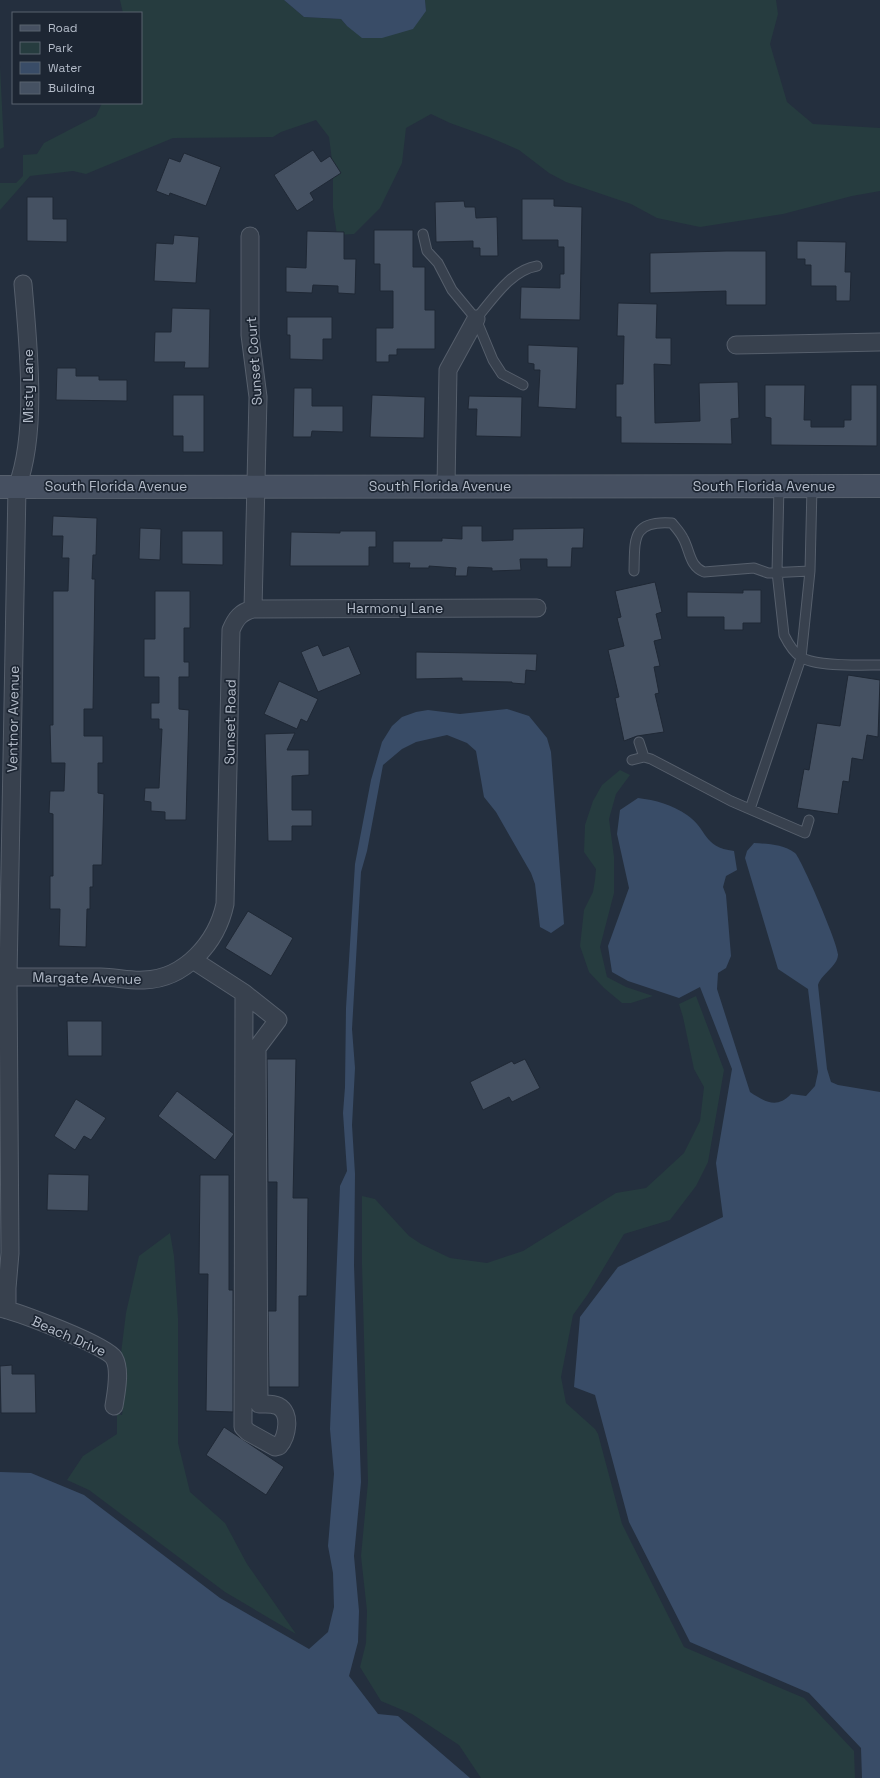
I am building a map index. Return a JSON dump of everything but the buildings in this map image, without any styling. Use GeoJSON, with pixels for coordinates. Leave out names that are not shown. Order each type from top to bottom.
{"type":"FeatureCollection","features":[{"type":"Feature","properties":{"kind":"street","name":"Sunset Court"},"geometry":{"type":"LineString","coordinates":[[250,236],[250,335],[258,397],[255,486]]}},
{"type":"Feature","properties":{"kind":"street","name":"Misty Lane"},"geometry":{"type":"LineString","coordinates":[[9,487],[24,469],[29,406],[28,352],[23,284]]}},
{"type":"Feature","properties":{"kind":"street"},"geometry":{"type":"LineString","coordinates":[[446,486],[448,370],[476,319]]}},
{"type":"Feature","properties":{"kind":"street"},"geometry":{"type":"LineString","coordinates":[[736,345],[880,342]]}},
{"type":"Feature","properties":{"kind":"street"},"geometry":{"type":"LineString","coordinates":[[253,609],[255,486]]}},
{"type":"Feature","properties":{"kind":"street","name":"South Florida Avenue"},"geometry":{"type":"LineString","coordinates":[[9,487],[880,486]]}},
{"type":"Feature","properties":{"kind":"street","name":"Ventnor Avenue"},"geometry":{"type":"LineString","coordinates":[[4,1309],[10,1253],[4,977],[9,487]]}},
{"type":"Feature","properties":{"kind":"street","name":"Harmony Lane"},"geometry":{"type":"LineString","coordinates":[[253,609],[537,608]]}},
{"type":"Feature","properties":{"kind":"street","name":"Sunset Road"},"geometry":{"type":"LineString","coordinates":[[193,960],[215,932],[226,904],[231,630],[239,616],[244,612],[253,609]]}},
{"type":"Feature","properties":{"kind":"street"},"geometry":{"type":"LineString","coordinates":[[193,960],[244,993],[278,1020],[257,1048],[259,1404],[276,1405],[282,1408],[285,1414],[285,1437],[279,1446],[275,1447],[248,1432],[243,1427],[244,993]]}},
{"type":"Feature","properties":{"kind":"street","name":"Margate Avenue"},"geometry":{"type":"LineString","coordinates":[[4,977],[104,977],[144,981],[173,973],[193,960]]}},
{"type":"Feature","properties":{"kind":"street","name":"Beach Drive"},"geometry":{"type":"LineString","coordinates":[[4,1309],[96,1345],[112,1355],[117,1366],[114,1406]]}},
{"type":"Feature","properties":{"kind":"lane"},"geometry":{"type":"LineString","coordinates":[[423,234],[427,251],[438,263],[452,290],[476,319],[493,360],[502,374],[523,385]]}},
{"type":"Feature","properties":{"kind":"lane"},"geometry":{"type":"LineString","coordinates":[[476,319],[510,281],[527,268],[537,266]]}},
{"type":"Feature","properties":{"kind":"lane"},"geometry":{"type":"LineString","coordinates":[[779,486],[777,572],[784,635],[790,646],[801,658],[834,664],[878,665],[876,674]]}},
{"type":"Feature","properties":{"kind":"lane"},"geometry":{"type":"LineString","coordinates":[[750,809],[801,658],[810,571],[812,487]]}},
{"type":"Feature","properties":{"kind":"lane"},"geometry":{"type":"LineString","coordinates":[[634,571],[635,540],[638,532],[647,526],[662,522],[672,523],[679,531],[694,565],[698,570],[704,572],[754,568],[763,573],[810,571]]}},
{"type":"Feature","properties":{"kind":"lane"},"geometry":{"type":"LineString","coordinates":[[639,742],[644,758]]}},
{"type":"Feature","properties":{"kind":"lane"},"geometry":{"type":"LineString","coordinates":[[632,760],[644,758],[750,809],[805,833],[810,820]]}},
{"type":"Feature","properties":{"kind":"green space"},"geometry":{"type":"Polygon","coordinates":[[[120,0],[284,0],[304,17],[341,19],[347,26],[426,11],[425,0],[776,0],[778,14],[770,44],[787,102],[813,124],[880,128],[880,191],[852,196],[783,214],[700,227],[657,218],[631,204],[566,182],[549,173],[519,150],[431,114],[406,128],[402,163],[380,208],[354,234],[337,235],[333,208],[333,168],[329,137],[316,120],[281,132],[273,137],[173,138],[86,174],[73,171],[30,176],[0,210],[0,183],[16,183],[23,176],[23,155],[37,154],[44,143],[96,116],[102,104],[142,104],[142,12],[123,12],[120,0]]]}},
{"type":"Feature","properties":{"kind":"green space"},"geometry":{"type":"Polygon","coordinates":[[[0,66],[4,147],[0,149],[0,66]]]}},
{"type":"Feature","properties":{"kind":"green space"},"geometry":{"type":"Polygon","coordinates":[[[620,770],[630,775],[616,794],[609,819],[614,857],[614,893],[600,947],[607,977],[626,987],[653,996],[631,1003],[622,1003],[604,988],[589,972],[580,946],[584,910],[593,892],[596,869],[584,852],[585,825],[593,801],[602,785],[620,770]]]}},
{"type":"Feature","properties":{"kind":"green space"},"geometry":{"type":"Polygon","coordinates":[[[696,996],[724,1070],[708,1162],[696,1186],[670,1220],[624,1234],[588,1294],[573,1315],[561,1377],[566,1403],[595,1429],[598,1434],[622,1524],[684,1647],[804,1698],[854,1751],[855,1778],[481,1778],[459,1745],[412,1714],[381,1701],[360,1667],[366,1643],[367,1611],[361,1556],[368,1482],[362,1265],[362,1196],[375,1199],[409,1236],[421,1244],[450,1258],[487,1263],[523,1251],[616,1193],[646,1188],[684,1153],[700,1121],[704,1087],[694,1069],[679,1004],[696,996]]]}},
{"type":"Feature","properties":{"kind":"green space"},"geometry":{"type":"Polygon","coordinates":[[[170,1233],[174,1256],[178,1318],[178,1443],[190,1492],[225,1523],[247,1564],[296,1634],[225,1592],[89,1490],[67,1480],[83,1456],[117,1434],[117,1414],[122,1415],[125,1394],[125,1366],[121,1353],[126,1313],[139,1256],[170,1233]]]}},
{"type":"Feature","properties":{"kind":"water"},"geometry":{"type":"Polygon","coordinates":[[[284,0],[425,0],[426,11],[413,29],[382,38],[362,38],[341,19],[304,17],[284,0]]]}},
{"type":"Feature","properties":{"kind":"water"},"geometry":{"type":"Polygon","coordinates":[[[507,709],[529,716],[547,738],[551,752],[564,924],[551,933],[540,927],[535,884],[531,873],[496,812],[484,797],[476,751],[467,743],[447,735],[416,742],[402,749],[383,765],[367,851],[361,872],[352,1029],[355,1068],[352,1125],[355,1174],[354,1265],[361,1482],[354,1556],[359,1611],[358,1642],[349,1676],[378,1714],[398,1716],[470,1778],[0,1778],[0,1472],[31,1473],[84,1495],[220,1598],[309,1649],[328,1632],[334,1607],[333,1573],[328,1546],[334,1474],[330,1429],[340,1186],[347,1171],[343,1113],[345,1087],[346,1008],[355,864],[371,780],[382,742],[392,726],[402,717],[428,710],[460,714],[507,709]]]}},
{"type":"Feature","properties":{"kind":"water"},"geometry":{"type":"Polygon","coordinates":[[[638,798],[651,800],[682,811],[694,820],[706,837],[716,846],[734,851],[737,870],[726,876],[723,887],[726,895],[731,956],[726,968],[718,973],[717,989],[750,1092],[761,1099],[776,1103],[786,1099],[791,1094],[806,1096],[815,1086],[818,1072],[808,989],[778,969],[745,858],[747,851],[754,843],[770,844],[786,848],[795,853],[799,858],[819,902],[837,948],[838,955],[835,963],[818,985],[827,1069],[831,1082],[838,1085],[880,1092],[880,1778],[862,1778],[861,1748],[809,1693],[690,1642],[629,1522],[595,1395],[574,1387],[580,1317],[618,1267],[723,1217],[716,1163],[732,1069],[700,987],[679,998],[628,981],[612,972],[608,946],[629,888],[617,834],[620,810],[638,798]]]}}]}
